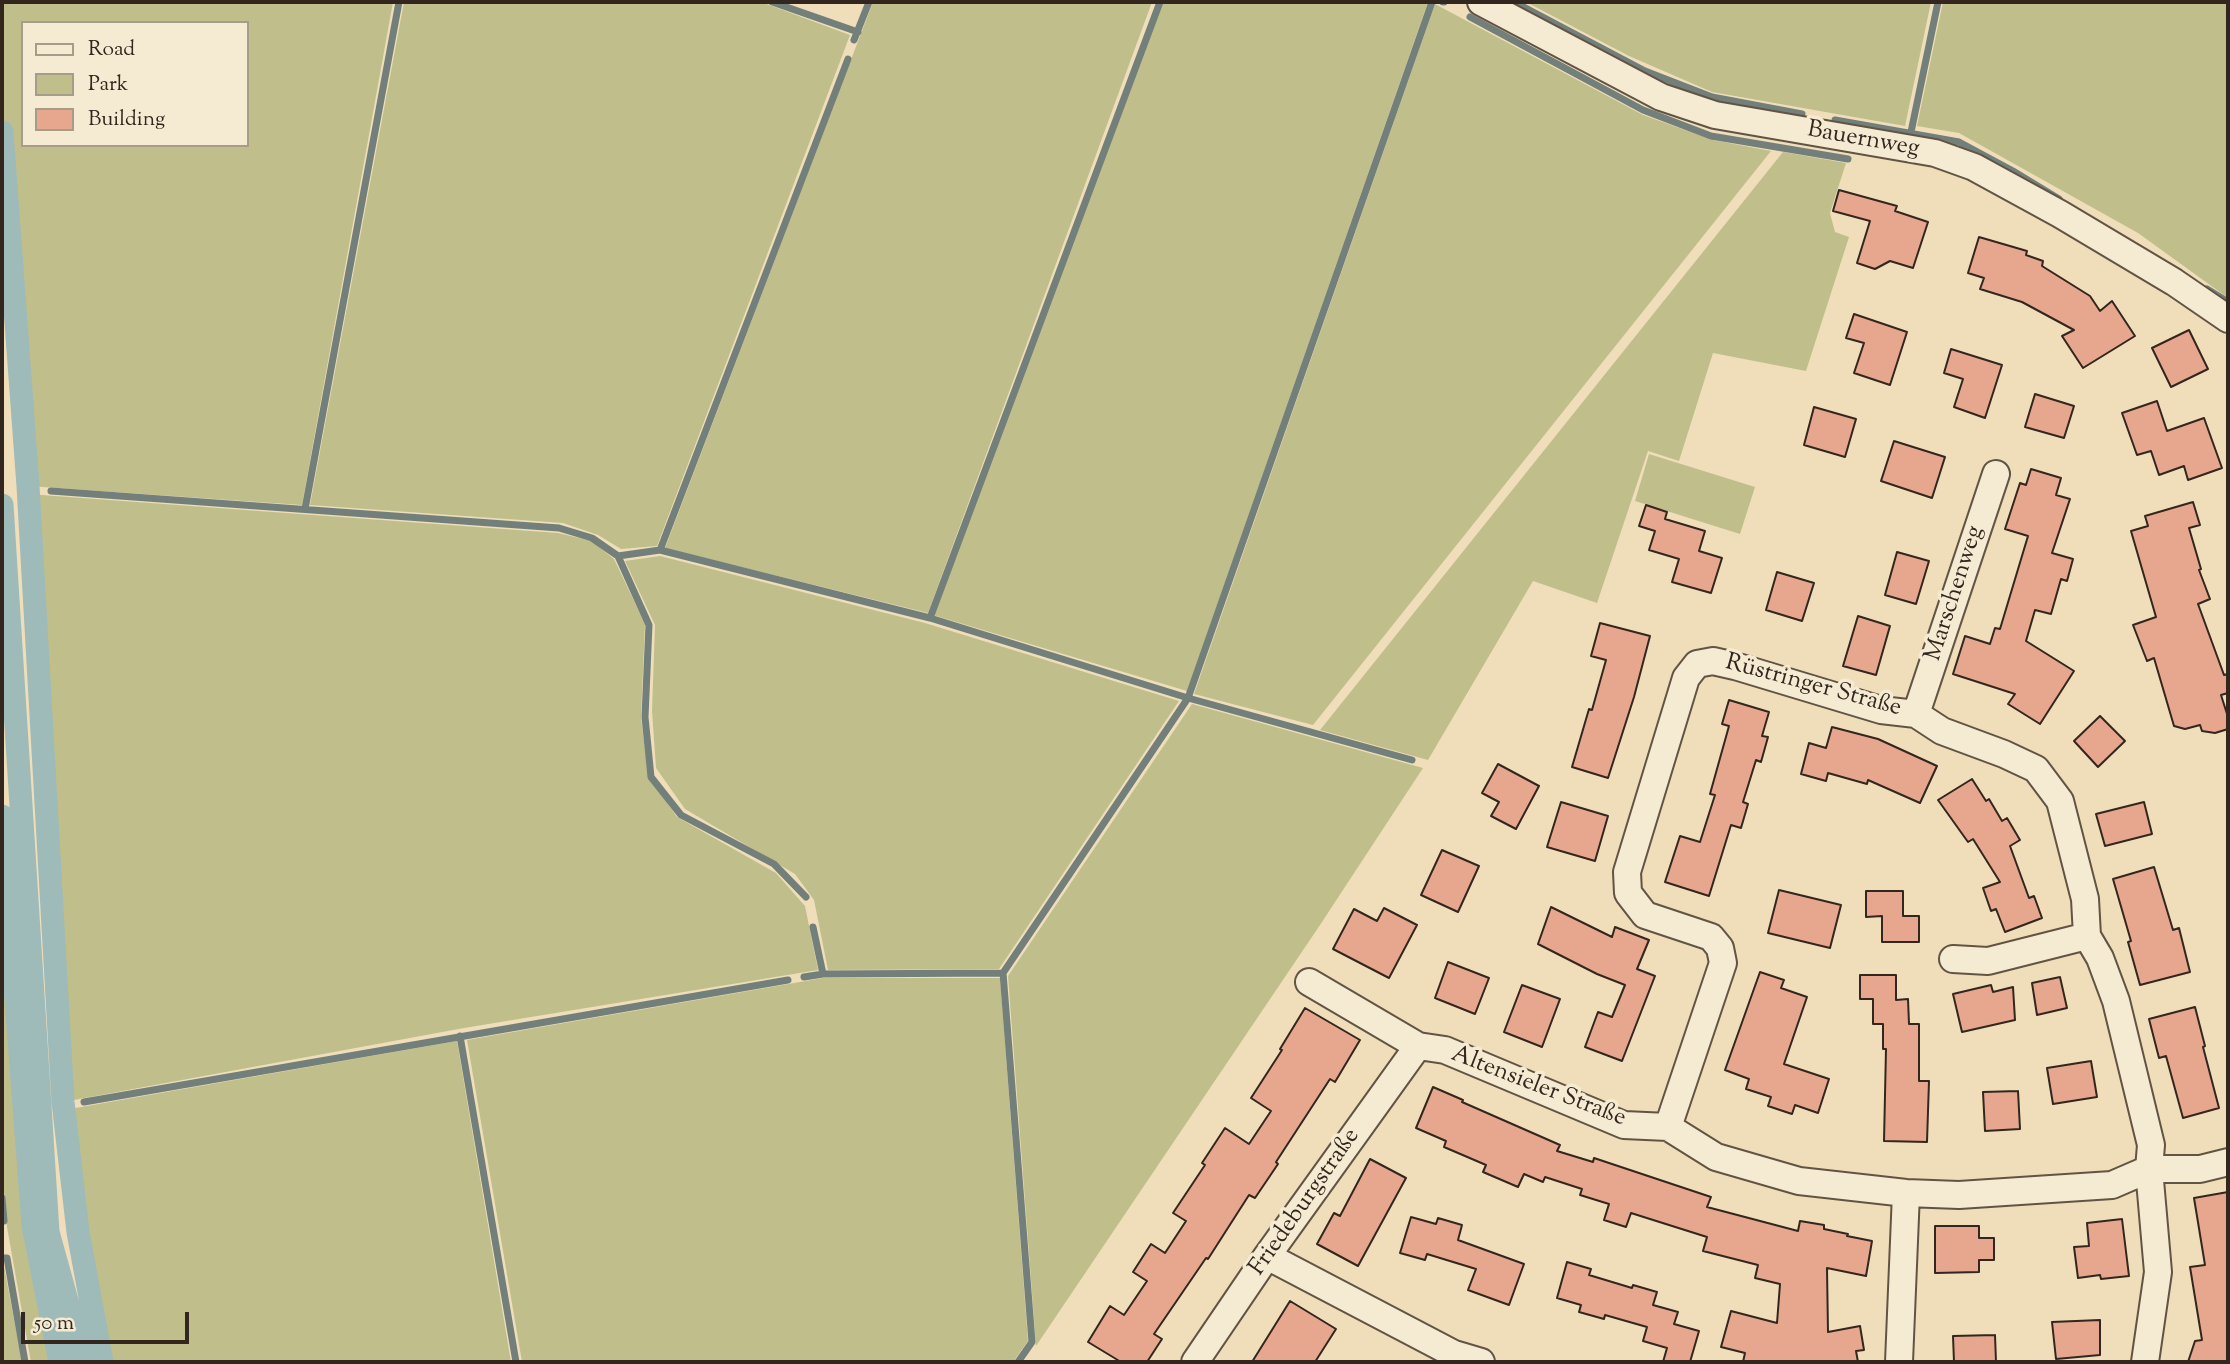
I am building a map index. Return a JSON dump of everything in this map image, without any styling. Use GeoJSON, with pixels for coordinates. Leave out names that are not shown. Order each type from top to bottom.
{"type":"FeatureCollection","features":[{"type":"Feature","properties":{"kind":"street","name":"Bauernweg"},"geometry":{"type":"LineString","coordinates":[[1481,2],[1661,97],[1716,115],[1936,153],[1974,167],[2072,221],[2228,318]]}},
{"type":"Feature","properties":{"kind":"street","name":"Marschenweg"},"geometry":{"type":"LineString","coordinates":[[1916,714],[1996,474]]}},
{"type":"Feature","properties":{"kind":"street","name":"Rüstringer Straße"},"geometry":{"type":"LineString","coordinates":[[1668,1127],[1723,963],[1720,948],[1711,937],[1644,915],[1628,893],[1627,872],[1686,678],[1697,664],[1713,661],[1881,710],[1916,714],[1942,731],[2036,769],[2060,801],[2085,899],[2087,936],[2116,1001],[2151,1145],[2149,1169],[2158,1272],[2145,1362]]}},
{"type":"Feature","properties":{"kind":"street"},"geometry":{"type":"LineString","coordinates":[[1953,959],[1988,961],[2087,936]]}},
{"type":"Feature","properties":{"kind":"street","name":"Altensieler Straße"},"geometry":{"type":"LineString","coordinates":[[1309,982],[1418,1046],[1445,1050],[1624,1125],[1668,1127],[1716,1157],[1799,1181],[1906,1193],[1959,1195],[2112,1185],[2149,1169],[2200,1169],[2228,1162]]}},
{"type":"Feature","properties":{"kind":"street","name":"Friedeburgstraße"},"geometry":{"type":"LineString","coordinates":[[1195,1362],[1267,1256],[1418,1046]]}},
{"type":"Feature","properties":{"kind":"street"},"geometry":{"type":"LineString","coordinates":[[1899,1362],[1906,1193]]}},
{"type":"Feature","properties":{"kind":"street"},"geometry":{"type":"LineString","coordinates":[[1267,1256],[1452,1358],[1481,1362]]}},
{"type":"Feature","properties":{"kind":"green space"},"geometry":{"type":"Polygon","coordinates":[[[2,2],[393,2],[302,505],[28,486],[2,132],[2,2]]]}},
{"type":"Feature","properties":{"kind":"green space"},"geometry":{"type":"Polygon","coordinates":[[[404,2],[761,2],[850,35],[657,546],[621,549],[598,535],[563,523],[310,505],[404,2]]]}},
{"type":"Feature","properties":{"kind":"green space"},"geometry":{"type":"Polygon","coordinates":[[[873,2],[1152,2],[928,613],[665,548],[873,2]]]}},
{"type":"Feature","properties":{"kind":"green space"},"geometry":{"type":"Polygon","coordinates":[[[1161,2],[1428,2],[1187,691],[933,615],[1161,2]]]}},
{"type":"Feature","properties":{"kind":"green space"},"geometry":{"type":"Polygon","coordinates":[[[1526,2],[1931,2],[1905,126],[1712,92],[1629,56],[1526,2]]]}},
{"type":"Feature","properties":{"kind":"green space"},"geometry":{"type":"Polygon","coordinates":[[[1943,2],[2228,2],[2228,298],[2138,233],[1959,133],[1917,126],[1943,2]]]}},
{"type":"Feature","properties":{"kind":"green space"},"geometry":{"type":"Polygon","coordinates":[[[1435,4],[1643,115],[1713,140],[1771,151],[1313,725],[1194,694],[1435,4]]]}},
{"type":"Feature","properties":{"kind":"green space"},"geometry":{"type":"Polygon","coordinates":[[[1783,152],[1846,163],[1830,213],[1835,232],[1849,237],[1806,371],[1713,353],[1679,461],[1648,451],[1597,603],[1533,581],[1428,760],[1320,730],[1783,152]]]}},
{"type":"Feature","properties":{"kind":"green space"},"geometry":{"type":"Polygon","coordinates":[[[1649,454],[1755,487],[1740,534],[1635,501],[1649,454]]]}},
{"type":"Feature","properties":{"kind":"green space"},"geometry":{"type":"Polygon","coordinates":[[[28,494],[558,533],[592,541],[614,559],[645,624],[641,717],[648,775],[677,817],[776,873],[805,906],[818,970],[464,1028],[63,1102],[28,494]]]}},
{"type":"Feature","properties":{"kind":"green space"},"geometry":{"type":"Polygon","coordinates":[[[660,556],[925,623],[1179,701],[999,969],[828,970],[814,900],[795,874],[685,809],[656,768],[652,711],[655,625],[625,561],[660,556]]]}},
{"type":"Feature","properties":{"kind":"green space"},"geometry":{"type":"Polygon","coordinates":[[[1192,704],[1423,768],[1036,1346],[1008,976],[1192,704]]]}},
{"type":"Feature","properties":{"kind":"green space"},"geometry":{"type":"Polygon","coordinates":[[[2,816],[33,1225],[60,1362],[31,1362],[7,1227],[2,1167],[2,816]]]}},
{"type":"Feature","properties":{"kind":"green space"},"geometry":{"type":"Polygon","coordinates":[[[823,978],[1000,978],[1028,1341],[1013,1362],[522,1362],[467,1040],[823,978]]]}},
{"type":"Feature","properties":{"kind":"green space"},"geometry":{"type":"Polygon","coordinates":[[[457,1041],[511,1362],[102,1362],[78,1232],[64,1110],[457,1041]]]}},
{"type":"Feature","properties":{"kind":"green space"},"geometry":{"type":"Polygon","coordinates":[[[3,1261],[22,1362],[2,1362],[3,1261]]]}},
{"type":"Feature","properties":{"kind":"building"},"geometry":{"type":"Polygon","coordinates":[[[1839,190],[1897,206],[1895,211],[1928,222],[1913,268],[1890,261],[1875,269],[1857,263],[1870,221],[1833,211],[1839,190]]]}},
{"type":"Feature","properties":{"kind":"building"},"geometry":{"type":"Polygon","coordinates":[[[1979,237],[2027,251],[2026,255],[2043,261],[2042,266],[2090,296],[2100,311],[2112,301],[2135,336],[2083,368],[2062,336],[2074,330],[2022,302],[1980,289],[1984,278],[1968,273],[1979,237]]]}},
{"type":"Feature","properties":{"kind":"building"},"geometry":{"type":"Polygon","coordinates":[[[1854,314],[1907,332],[1890,385],[1854,373],[1864,343],[1846,338],[1854,314]]]}},
{"type":"Feature","properties":{"kind":"building"},"geometry":{"type":"Polygon","coordinates":[[[2189,330],[2208,369],[2171,387],[2152,348],[2189,330]]]}},
{"type":"Feature","properties":{"kind":"building"},"geometry":{"type":"Polygon","coordinates":[[[1951,349],[2002,365],[1985,418],[1954,407],[1963,379],[1944,373],[1951,349]]]}},
{"type":"Feature","properties":{"kind":"building"},"geometry":{"type":"Polygon","coordinates":[[[2035,394],[2074,406],[2064,438],[2025,427],[2035,394]]]}},
{"type":"Feature","properties":{"kind":"building"},"geometry":{"type":"Polygon","coordinates":[[[2157,401],[2167,431],[2204,418],[2222,468],[2188,480],[2184,466],[2159,475],[2151,451],[2137,455],[2122,413],[2157,401]]]}},
{"type":"Feature","properties":{"kind":"building"},"geometry":{"type":"Polygon","coordinates":[[[1814,407],[1856,419],[1845,457],[1804,445],[1814,407]]]}},
{"type":"Feature","properties":{"kind":"building"},"geometry":{"type":"Polygon","coordinates":[[[1894,441],[1945,457],[1932,498],[1881,481],[1894,441]]]}},
{"type":"Feature","properties":{"kind":"building"},"geometry":{"type":"Polygon","coordinates":[[[2031,469],[2061,478],[2056,495],[2070,499],[2052,553],[2073,559],[2067,581],[2061,579],[2051,614],[2035,610],[2026,641],[2074,671],[2040,724],[2008,704],[2015,694],[1953,674],[1965,636],[1990,644],[1995,628],[2000,629],[2028,536],[2005,529],[2020,483],[2026,485],[2031,469]]]}},
{"type":"Feature","properties":{"kind":"building"},"geometry":{"type":"Polygon","coordinates":[[[2193,502],[2200,525],[2189,528],[2201,569],[2199,570],[2210,599],[2198,604],[2224,675],[2228,674],[2228,693],[2221,695],[2228,717],[2228,729],[2215,733],[2202,731],[2200,725],[2185,729],[2174,726],[2154,658],[2147,661],[2133,625],[2156,617],[2131,531],[2148,526],[2145,516],[2193,502]]]}},
{"type":"Feature","properties":{"kind":"building"},"geometry":{"type":"Polygon","coordinates":[[[1646,505],[1667,512],[1665,519],[1705,531],[1699,551],[1722,558],[1711,593],[1672,582],[1679,559],[1649,550],[1655,531],[1639,526],[1646,505]]]}},
{"type":"Feature","properties":{"kind":"building"},"geometry":{"type":"Polygon","coordinates":[[[1897,552],[1929,561],[1916,604],[1885,595],[1897,552]]]}},
{"type":"Feature","properties":{"kind":"building"},"geometry":{"type":"Polygon","coordinates":[[[1777,572],[1814,583],[1802,621],[1766,610],[1777,572]]]}},
{"type":"Feature","properties":{"kind":"building"},"geometry":{"type":"Polygon","coordinates":[[[1858,616],[1890,626],[1876,675],[1843,666],[1858,616]]]}},
{"type":"Feature","properties":{"kind":"building"},"geometry":{"type":"Polygon","coordinates":[[[1600,623],[1650,636],[1608,778],[1572,767],[1606,660],[1591,656],[1600,623]]]}},
{"type":"Feature","properties":{"kind":"building"},"geometry":{"type":"Polygon","coordinates":[[[1729,700],[1769,712],[1762,736],[1768,737],[1761,762],[1756,760],[1743,802],[1748,804],[1741,828],[1731,825],[1709,896],[1665,882],[1680,836],[1700,842],[1715,795],[1710,794],[1729,726],[1722,724],[1729,700]]]}},
{"type":"Feature","properties":{"kind":"building"},"geometry":{"type":"Polygon","coordinates":[[[2100,716],[2125,741],[2098,767],[2074,741],[2100,716]]]}},
{"type":"Feature","properties":{"kind":"building"},"geometry":{"type":"Polygon","coordinates":[[[1832,727],[1878,739],[1937,766],[1920,803],[1868,780],[1867,784],[1828,773],[1826,781],[1801,774],[1809,743],[1826,748],[1832,727]]]}},
{"type":"Feature","properties":{"kind":"building"},"geometry":{"type":"Polygon","coordinates":[[[1498,764],[1539,786],[1516,829],[1491,816],[1499,802],[1482,793],[1498,764]]]}},
{"type":"Feature","properties":{"kind":"building"},"geometry":{"type":"Polygon","coordinates":[[[1972,779],[1986,801],[1989,799],[2002,821],[2007,818],[2020,840],[2010,846],[2029,898],[2034,896],[2042,918],[2005,932],[1996,909],[1991,911],[1983,888],[2000,882],[1973,839],[1968,842],[1938,800],[1972,779]]]}},
{"type":"Feature","properties":{"kind":"building"},"geometry":{"type":"Polygon","coordinates":[[[1561,802],[1608,816],[1595,861],[1547,847],[1561,802]]]}},
{"type":"Feature","properties":{"kind":"building"},"geometry":{"type":"Polygon","coordinates":[[[2144,802],[2152,834],[2105,846],[2096,814],[2144,802]]]}},
{"type":"Feature","properties":{"kind":"building"},"geometry":{"type":"Polygon","coordinates":[[[1442,850],[1479,866],[1458,912],[1421,895],[1442,850]]]}},
{"type":"Feature","properties":{"kind":"building"},"geometry":{"type":"Polygon","coordinates":[[[2154,867],[2173,930],[2179,928],[2190,972],[2140,985],[2128,942],[2131,941],[2113,879],[2154,867]]]}},
{"type":"Feature","properties":{"kind":"building"},"geometry":{"type":"Polygon","coordinates":[[[1779,890],[1841,905],[1830,948],[1768,933],[1779,890]]]}},
{"type":"Feature","properties":{"kind":"building"},"geometry":{"type":"Polygon","coordinates":[[[1866,891],[1903,891],[1903,916],[1919,916],[1919,942],[1882,942],[1882,916],[1866,917],[1866,891]]]}},
{"type":"Feature","properties":{"kind":"building"},"geometry":{"type":"Polygon","coordinates":[[[1551,907],[1612,937],[1615,927],[1649,940],[1637,969],[1655,976],[1622,1061],[1585,1047],[1598,1012],[1612,1017],[1625,985],[1538,944],[1551,907]]]}},
{"type":"Feature","properties":{"kind":"building"},"geometry":{"type":"Polygon","coordinates":[[[1384,908],[1417,925],[1389,978],[1333,949],[1354,909],[1377,921],[1384,908]]]}},
{"type":"Feature","properties":{"kind":"building"},"geometry":{"type":"Polygon","coordinates":[[[1448,962],[1489,978],[1475,1014],[1435,998],[1448,962]]]}},
{"type":"Feature","properties":{"kind":"building"},"geometry":{"type":"Polygon","coordinates":[[[1760,972],[1784,980],[1781,988],[1807,997],[1784,1064],[1829,1079],[1818,1113],[1795,1105],[1792,1114],[1768,1106],[1771,1097],[1746,1089],[1749,1079],[1725,1070],[1760,972]]]}},
{"type":"Feature","properties":{"kind":"building"},"geometry":{"type":"Polygon","coordinates":[[[1860,975],[1896,975],[1896,1000],[1908,999],[1909,1024],[1919,1024],[1919,1081],[1929,1081],[1927,1142],[1884,1141],[1886,1049],[1883,1049],[1883,1024],[1873,1024],[1873,999],[1860,999],[1860,975]]]}},
{"type":"Feature","properties":{"kind":"building"},"geometry":{"type":"Polygon","coordinates":[[[2060,977],[2067,1008],[2037,1015],[2032,983],[2060,977]]]}},
{"type":"Feature","properties":{"kind":"building"},"geometry":{"type":"Polygon","coordinates":[[[1522,985],[1560,999],[1542,1047],[1504,1032],[1522,985]]]}},
{"type":"Feature","properties":{"kind":"building"},"geometry":{"type":"Polygon","coordinates":[[[1991,985],[1993,992],[2013,987],[2015,1020],[1962,1032],[1953,994],[1991,985]]]}},
{"type":"Feature","properties":{"kind":"building"},"geometry":{"type":"Polygon","coordinates":[[[2195,1007],[2219,1108],[2183,1118],[2166,1056],[2159,1058],[2149,1019],[2195,1007]]]}},
{"type":"Feature","properties":{"kind":"building"},"geometry":{"type":"Polygon","coordinates":[[[1305,1008],[1360,1040],[1335,1082],[1330,1079],[1255,1198],[1249,1195],[1208,1259],[1206,1258],[1154,1334],[1162,1339],[1147,1362],[1121,1362],[1088,1342],[1110,1306],[1124,1315],[1147,1281],[1133,1272],[1151,1244],[1165,1253],[1186,1221],[1173,1213],[1205,1165],[1202,1163],[1225,1128],[1249,1144],[1271,1111],[1251,1098],[1305,1008]]]}},
{"type":"Feature","properties":{"kind":"building"},"geometry":{"type":"Polygon","coordinates":[[[2091,1061],[2097,1097],[2053,1104],[2047,1068],[2091,1061]]]}},
{"type":"Feature","properties":{"kind":"building"},"geometry":{"type":"Polygon","coordinates":[[[1433,1087],[1560,1145],[1557,1151],[1593,1162],[1594,1158],[1711,1197],[1707,1207],[1798,1231],[1800,1221],[1824,1225],[1824,1229],[1872,1241],[1866,1276],[1827,1268],[1828,1332],[1860,1326],[1864,1350],[1856,1351],[1858,1362],[1743,1362],[1745,1353],[1721,1347],[1731,1311],[1777,1323],[1780,1284],[1755,1278],[1758,1265],[1703,1251],[1707,1237],[1631,1213],[1626,1227],[1604,1220],[1609,1204],[1580,1195],[1582,1189],[1545,1177],[1543,1182],[1524,1174],[1518,1187],[1483,1172],[1486,1165],[1444,1147],[1446,1141],[1416,1128],[1433,1087]]]}},
{"type":"Feature","properties":{"kind":"building"},"geometry":{"type":"Polygon","coordinates":[[[2018,1091],[2020,1129],[1985,1131],[1983,1092],[2018,1091]]]}},
{"type":"Feature","properties":{"kind":"building"},"geometry":{"type":"Polygon","coordinates":[[[1370,1159],[1406,1178],[1358,1266],[1317,1244],[1334,1213],[1340,1216],[1370,1159]]]}},
{"type":"Feature","properties":{"kind":"building"},"geometry":{"type":"Polygon","coordinates":[[[2228,1192],[2228,1362],[2188,1362],[2195,1341],[2202,1340],[2190,1267],[2205,1265],[2194,1198],[2228,1192]]]}},
{"type":"Feature","properties":{"kind":"building"},"geometry":{"type":"Polygon","coordinates":[[[1411,1217],[1436,1224],[1438,1218],[1462,1225],[1458,1240],[1524,1264],[1509,1305],[1468,1290],[1476,1269],[1427,1254],[1425,1260],[1400,1253],[1411,1217]]]}},
{"type":"Feature","properties":{"kind":"building"},"geometry":{"type":"Polygon","coordinates":[[[2122,1219],[2129,1276],[2101,1279],[2100,1275],[2078,1278],[2074,1247],[2089,1246],[2087,1223],[2122,1219]]]}},
{"type":"Feature","properties":{"kind":"building"},"geometry":{"type":"Polygon","coordinates":[[[1935,1226],[1979,1226],[1979,1238],[1994,1238],[1994,1260],[1979,1260],[1979,1272],[1935,1273],[1935,1226]]]}},
{"type":"Feature","properties":{"kind":"building"},"geometry":{"type":"Polygon","coordinates":[[[1567,1262],[1591,1269],[1589,1275],[1632,1288],[1633,1285],[1657,1292],[1653,1305],[1678,1312],[1674,1324],[1699,1331],[1690,1362],[1663,1362],[1667,1348],[1643,1341],[1647,1327],[1605,1315],[1604,1319],[1579,1312],[1581,1305],[1557,1298],[1567,1262]]]}},
{"type":"Feature","properties":{"kind":"building"},"geometry":{"type":"Polygon","coordinates":[[[1290,1301],[1336,1329],[1315,1362],[1252,1362],[1290,1301]]]}},
{"type":"Feature","properties":{"kind":"building"},"geometry":{"type":"Polygon","coordinates":[[[2100,1320],[2100,1355],[2056,1359],[2052,1322],[2100,1320]]]}},
{"type":"Feature","properties":{"kind":"building"},"geometry":{"type":"Polygon","coordinates":[[[1995,1335],[1996,1362],[1954,1362],[1953,1336],[1995,1335]]]}},
{"type":"Feature","properties":{"kind":"waterway"},"geometry":{"type":"LineString","coordinates":[[305,509],[399,2]]}},
{"type":"Feature","properties":{"kind":"waterway"},"geometry":{"type":"LineString","coordinates":[[772,2],[858,32]]}},
{"type":"Feature","properties":{"kind":"waterway"},"geometry":{"type":"LineString","coordinates":[[854,40],[869,2]]}},
{"type":"Feature","properties":{"kind":"waterway"},"geometry":{"type":"LineString","coordinates":[[930,618],[1160,2]]}},
{"type":"Feature","properties":{"kind":"waterway"},"geometry":{"type":"LineString","coordinates":[[804,977],[823,974],[1003,973],[1188,698],[1432,2]]}},
{"type":"Feature","properties":{"kind":"waterway"},"geometry":{"type":"LineString","coordinates":[[1514,2],[1645,71],[1712,97],[1802,114]]}},
{"type":"Feature","properties":{"kind":"waterway"},"geometry":{"type":"LineString","coordinates":[[1911,132],[1938,2]]}},
{"type":"Feature","properties":{"kind":"waterway"},"geometry":{"type":"LineString","coordinates":[[1470,17],[1643,110],[1711,136],[1848,159]]}},
{"type":"Feature","properties":{"kind":"waterway"},"geometry":{"type":"LineString","coordinates":[[660,550],[848,59]]}},
{"type":"Feature","properties":{"kind":"waterway"},"geometry":{"type":"LineString","coordinates":[[1835,120],[1959,142],[2059,199]]}},
{"type":"Feature","properties":{"kind":"waterway"},"geometry":{"type":"LineString","coordinates":[[2,132],[28,486],[63,1102],[78,1232],[102,1362]]}},
{"type":"Feature","properties":{"kind":"waterway"},"geometry":{"type":"LineString","coordinates":[[2207,289],[2228,302]]}},
{"type":"Feature","properties":{"kind":"waterway"},"geometry":{"type":"LineString","coordinates":[[51,491],[559,528],[592,538],[618,556],[649,625],[645,717],[651,777],[681,815],[774,864],[806,897]]}},
{"type":"Feature","properties":{"kind":"waterway"},"geometry":{"type":"LineString","coordinates":[[2,505],[48,1232],[84,1362]]}},
{"type":"Feature","properties":{"kind":"waterway"},"geometry":{"type":"LineString","coordinates":[[618,556],[660,550],[930,618],[1188,698],[1412,760]]}},
{"type":"Feature","properties":{"kind":"waterway"},"geometry":{"type":"LineString","coordinates":[[2,816],[33,1225],[60,1362]]}},
{"type":"Feature","properties":{"kind":"waterway"},"geometry":{"type":"LineString","coordinates":[[813,927],[823,974]]}},
{"type":"Feature","properties":{"kind":"waterway"},"geometry":{"type":"LineString","coordinates":[[1003,973],[1032,1342],[1018,1362]]}},
{"type":"Feature","properties":{"kind":"waterway"},"geometry":{"type":"LineString","coordinates":[[84,1102],[788,980]]}},
{"type":"Feature","properties":{"kind":"waterway"},"geometry":{"type":"LineString","coordinates":[[460,1036],[516,1362]]}},
{"type":"Feature","properties":{"kind":"waterway"},"geometry":{"type":"LineString","coordinates":[[2,1198],[4,1221]]}},
{"type":"Feature","properties":{"kind":"waterway"},"geometry":{"type":"LineString","coordinates":[[2,1258],[7,1258],[25,1362]]}}]}
